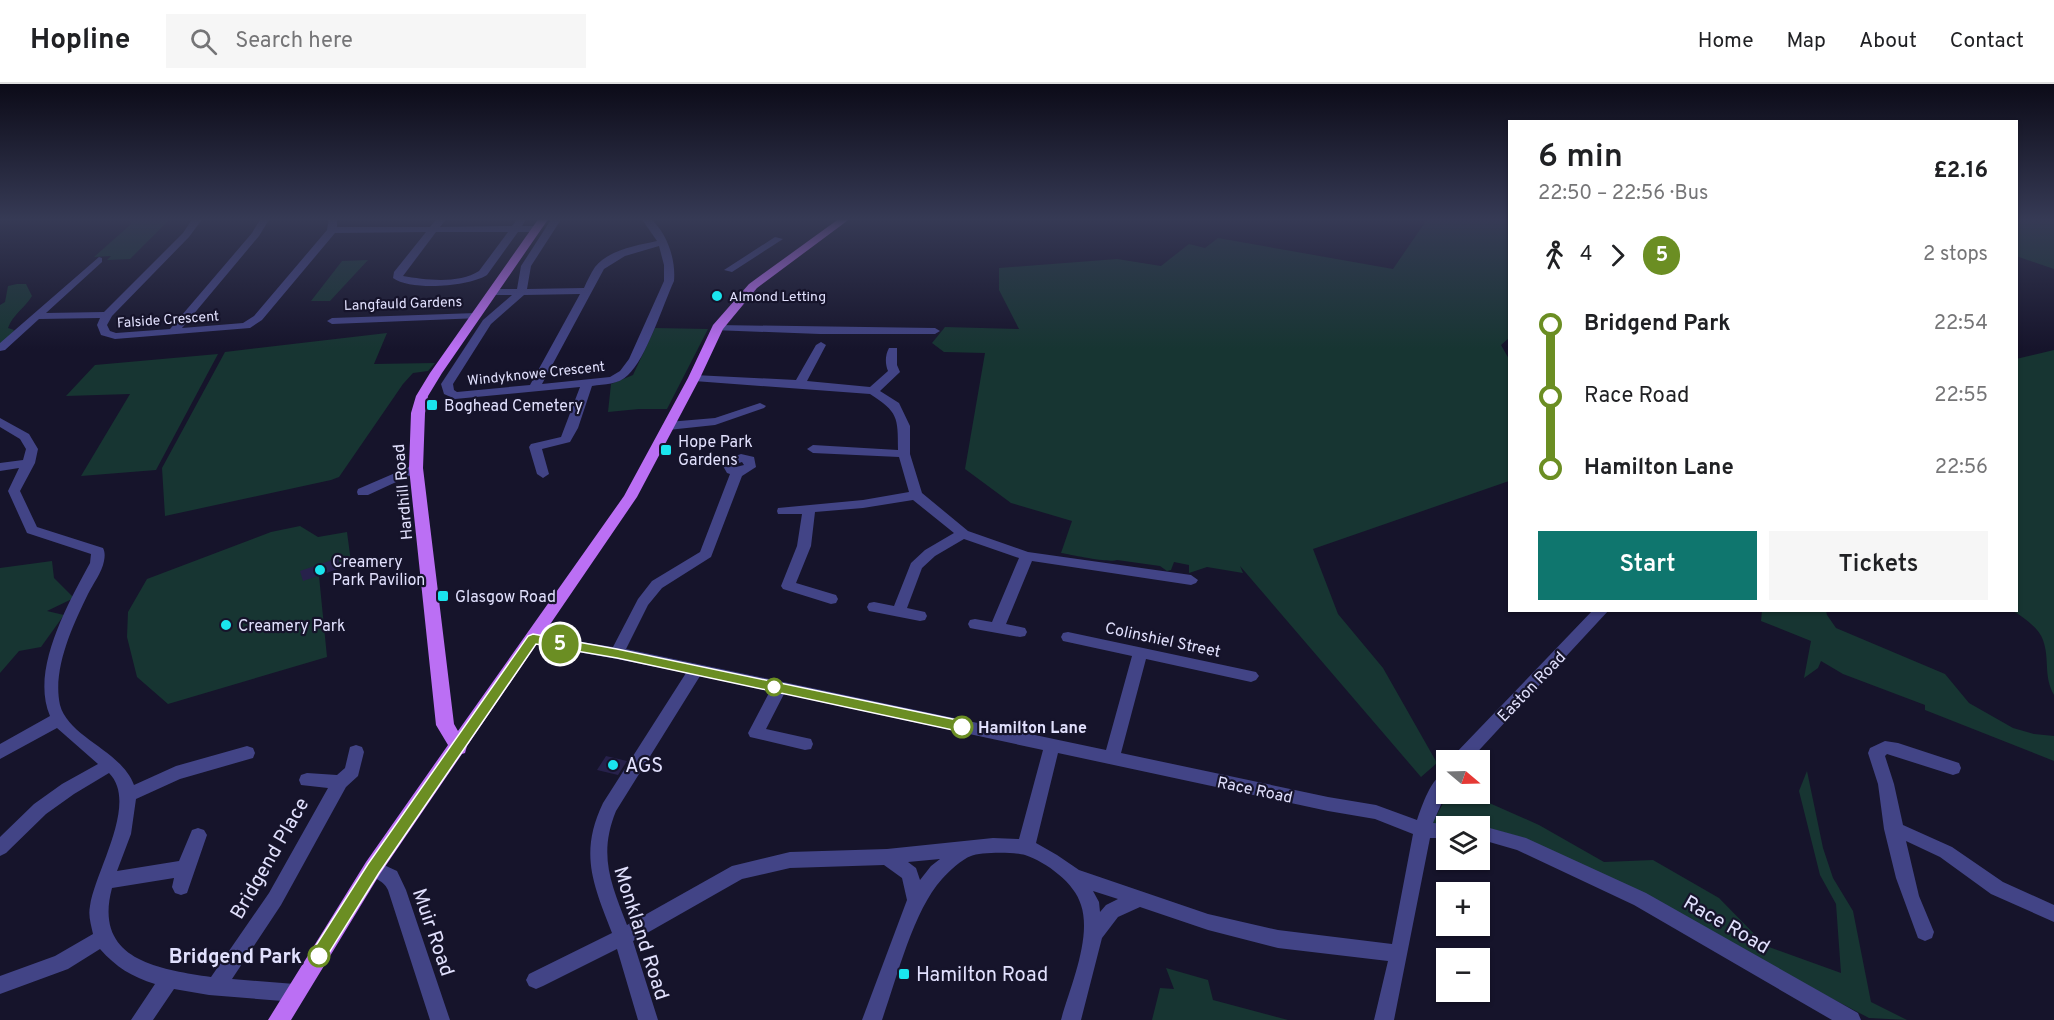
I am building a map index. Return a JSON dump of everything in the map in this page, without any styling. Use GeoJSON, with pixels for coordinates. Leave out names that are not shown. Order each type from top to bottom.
{"type":"FeatureCollection","features":[{"type":"Feature","properties":{"kind":"main road","name":"Hardhill Road"},"geometry":{"type":"LineString","coordinates":[[459,748],[445,725],[416,468],[415,434],[422,396],[435,373],[514,262]]}},
{"type":"Feature","properties":{"kind":"main road"},"geometry":{"type":"LineString","coordinates":[[279,1020],[373,868],[459,748],[630,497],[694,378],[717,328],[753,286],[786,262]]}},
{"type":"Feature","properties":{"kind":"street"},"geometry":{"type":"LineString","coordinates":[[1,348],[97,262]]}},
{"type":"Feature","properties":{"kind":"street","name":"Falside Crescent"},"geometry":{"type":"LineString","coordinates":[[160,262],[107,315],[102,330],[109,335],[246,326],[258,318],[305,262]]}},
{"type":"Feature","properties":{"kind":"street"},"geometry":{"type":"LineString","coordinates":[[173,332],[233,262]]}},
{"type":"Feature","properties":{"kind":"street"},"geometry":{"type":"LineString","coordinates":[[408,262],[398,274],[398,278],[452,281],[475,279],[491,262]]}},
{"type":"Feature","properties":{"kind":"street"},"geometry":{"type":"LineString","coordinates":[[521,292],[529,262]]}},
{"type":"Feature","properties":{"kind":"street"},"geometry":{"type":"LineString","coordinates":[[534,388],[585,291],[600,267],[607,262]]}},
{"type":"Feature","properties":{"kind":"street","name":"Windyknowe Crescent"},"geometry":{"type":"LineString","coordinates":[[521,292],[487,322],[447,384],[448,392],[455,396],[613,380],[624,374],[634,360],[669,281],[671,270],[668,262]]}},
{"type":"Feature","properties":{"kind":"street"},"geometry":{"type":"LineString","coordinates":[[729,270],[742,262]]}},
{"type":"Feature","properties":{"kind":"street"},"geometry":{"type":"LineString","coordinates":[[493,292],[585,291]]}},
{"type":"Feature","properties":{"kind":"street"},"geometry":{"type":"LineString","coordinates":[[39,316],[107,315]]}},
{"type":"Feature","properties":{"kind":"street","name":"Langfauld Gardens"},"geometry":{"type":"LineString","coordinates":[[332,321],[476,316]]}},
{"type":"Feature","properties":{"kind":"street"},"geometry":{"type":"LineString","coordinates":[[717,328],[935,331]]}},
{"type":"Feature","properties":{"kind":"street"},"geometry":{"type":"LineString","coordinates":[[800,384],[821,345]]}},
{"type":"Feature","properties":{"kind":"street"},"geometry":{"type":"LineString","coordinates":[[873,391],[894,372],[891,365],[893,350]]}},
{"type":"Feature","properties":{"kind":"street"},"geometry":{"type":"LineString","coordinates":[[694,378],[873,391],[896,405],[904,426],[904,454],[916,495],[963,534],[1027,556],[1191,580]]}},
{"type":"Feature","properties":{"kind":"street"},"geometry":{"type":"LineString","coordinates":[[543,474],[535,447],[566,439],[572,428],[587,382]]}},
{"type":"Feature","properties":{"kind":"street"},"geometry":{"type":"LineString","coordinates":[[668,426],[704,425],[727,420],[760,406]]}},
{"type":"Feature","properties":{"kind":"street"},"geometry":{"type":"LineString","coordinates":[[0,422],[25,438],[32,449],[29,463],[17,481],[14,491],[32,530],[40,535],[94,548],[99,555],[60,640],[50,687],[59,719],[87,748],[124,779],[128,795],[124,827],[106,881],[98,915],[101,939],[113,955],[129,965],[169,980],[296,993]]}},
{"type":"Feature","properties":{"kind":"street"},"geometry":{"type":"LineString","coordinates":[[813,449],[904,454]]}},
{"type":"Feature","properties":{"kind":"street"},"geometry":{"type":"LineString","coordinates":[[0,467],[29,463]]}},
{"type":"Feature","properties":{"kind":"street"},"geometry":{"type":"LineString","coordinates":[[363,492],[416,468]]}},
{"type":"Feature","properties":{"kind":"street"},"geometry":{"type":"LineString","coordinates":[[617,653],[651,591],[664,578],[699,561],[706,554],[737,472]]}},
{"type":"Feature","properties":{"kind":"street"},"geometry":{"type":"LineString","coordinates":[[783,511],[863,504],[916,495]]}},
{"type":"Feature","properties":{"kind":"street"},"geometry":{"type":"LineString","coordinates":[[809,510],[804,546],[788,586],[831,599]]}},
{"type":"Feature","properties":{"kind":"street"},"geometry":{"type":"LineString","coordinates":[[899,611],[916,566],[930,552],[963,534]]}},
{"type":"Feature","properties":{"kind":"street"},"geometry":{"type":"LineString","coordinates":[[997,628],[1027,556]]}},
{"type":"Feature","properties":{"kind":"street"},"geometry":{"type":"LineString","coordinates":[[874,607],[920,616]]}},
{"type":"Feature","properties":{"kind":"street","name":"Easton Road"},"geometry":{"type":"LineString","coordinates":[[1469,750],[1600,612]]}},
{"type":"Feature","properties":{"kind":"street"},"geometry":{"type":"LineString","coordinates":[[975,624],[1020,632]]}},
{"type":"Feature","properties":{"kind":"street","name":"Colinshiel Street"},"geometry":{"type":"LineString","coordinates":[[1068,637],[1251,676]]}},
{"type":"Feature","properties":{"kind":"street","name":"Race Road"},"geometry":{"type":"LineString","coordinates":[[533,639],[617,653],[1052,747],[1376,812],[1423,831],[1436,831]]}},
{"type":"Feature","properties":{"kind":"street"},"geometry":{"type":"LineString","coordinates":[[1112,758],[1140,653]]}},
{"type":"Feature","properties":{"kind":"street","name":"Monkland Road"},"geometry":{"type":"LineString","coordinates":[[648,1020],[622,937],[598,873],[597,844],[601,825],[696,670]]}},
{"type":"Feature","properties":{"kind":"street"},"geometry":{"type":"LineString","coordinates":[[780,688],[756,733],[805,744]]}},
{"type":"Feature","properties":{"kind":"street"},"geometry":{"type":"LineString","coordinates":[[0,752],[59,719]]}},
{"type":"Feature","properties":{"kind":"street"},"geometry":{"type":"LineString","coordinates":[[1026,847],[1052,747]]}},
{"type":"Feature","properties":{"kind":"street"},"geometry":{"type":"LineString","coordinates":[[1925,932],[1907,890],[1893,829],[1887,786],[1876,753],[1885,747],[1924,751],[1953,768]]}},
{"type":"Feature","properties":{"kind":"street","name":"Bridgend Place"},"geometry":{"type":"LineString","coordinates":[[216,986],[275,898],[340,782],[352,771],[356,752]]}},
{"type":"Feature","properties":{"kind":"street"},"geometry":{"type":"LineString","coordinates":[[128,795],[176,773],[247,753]]}},
{"type":"Feature","properties":{"kind":"street"},"geometry":{"type":"LineString","coordinates":[[0,848],[40,809],[68,789],[110,765]]}},
{"type":"Feature","properties":{"kind":"street","name":"Bridgend Place"},"geometry":{"type":"LineString","coordinates":[[307,780],[340,782]]}},
{"type":"Feature","properties":{"kind":"street"},"geometry":{"type":"LineString","coordinates":[[1384,1020],[1423,831],[1436,793]]}},
{"type":"Feature","properties":{"kind":"street"},"geometry":{"type":"LineString","coordinates":[[1893,829],[1946,852],[1997,888],[2054,914]]}},
{"type":"Feature","properties":{"kind":"street"},"geometry":{"type":"LineString","coordinates":[[181,886],[198,834]]}},
{"type":"Feature","properties":{"kind":"street","name":"Race Road"},"geometry":{"type":"LineString","coordinates":[[1490,835],[1520,843],[1640,899],[1851,1020]]}},
{"type":"Feature","properties":{"kind":"street"},"geometry":{"type":"LineString","coordinates":[[536,980],[622,937],[738,872],[790,860],[887,857],[993,846],[1026,847],[1051,860],[1073,876],[1209,921],[1278,939],[1399,954]]}},
{"type":"Feature","properties":{"kind":"street"},"geometry":{"type":"LineString","coordinates":[[872,1020],[916,900],[937,872],[965,850]]}},
{"type":"Feature","properties":{"kind":"street"},"geometry":{"type":"LineString","coordinates":[[887,857],[910,874],[916,900]]}},
{"type":"Feature","properties":{"kind":"street"},"geometry":{"type":"LineString","coordinates":[[106,881],[185,868]]}},
{"type":"Feature","properties":{"kind":"street","name":"Muir Road"},"geometry":{"type":"LineString","coordinates":[[373,868],[391,877],[405,908],[440,1020]]}},
{"type":"Feature","properties":{"kind":"street"},"geometry":{"type":"LineString","coordinates":[[1071,1020],[1094,934],[1090,902],[1073,876]]}},
{"type":"Feature","properties":{"kind":"street"},"geometry":{"type":"LineString","coordinates":[[1094,934],[1112,911],[1138,899]]}},
{"type":"Feature","properties":{"kind":"street"},"geometry":{"type":"LineString","coordinates":[[0,985],[61,963],[101,939]]}},
{"type":"Feature","properties":{"kind":"street"},"geometry":{"type":"LineString","coordinates":[[141,1020],[169,980]]}},
{"type":"Feature","properties":{"kind":"green space"},"geometry":{"type":"Polygon","coordinates":[[[341,262],[366,262],[330,301],[311,301],[341,262]]]}},
{"type":"Feature","properties":{"kind":"green space"},"geometry":{"type":"Polygon","coordinates":[[[1082,262],[1134,262],[1161,266],[1166,262],[1352,262],[1393,269],[1398,262],[1508,262],[1508,339],[1501,345],[1508,357],[1508,481],[1313,549],[1338,614],[1383,668],[1436,761],[1436,764],[1421,777],[1240,566],[1243,573],[1207,567],[1189,573],[1189,565],[1174,562],[1171,570],[1167,571],[1160,566],[1117,560],[1098,560],[1061,553],[1072,521],[1011,503],[965,469],[985,353],[944,352],[932,343],[945,327],[1019,329],[999,290],[999,268],[1082,262]]]}},
{"type":"Feature","properties":{"kind":"green space"},"geometry":{"type":"Polygon","coordinates":[[[2033,262],[2054,262],[2054,269],[2033,262]]]}},
{"type":"Feature","properties":{"kind":"green space"},"geometry":{"type":"Polygon","coordinates":[[[26,284],[32,296],[10,323],[8,328],[14,330],[11,337],[0,346],[0,305],[5,302],[8,286],[26,284]]]}},
{"type":"Feature","properties":{"kind":"green space"},"geometry":{"type":"Polygon","coordinates":[[[655,328],[708,329],[667,409],[608,412],[611,384],[633,375],[655,328]]]}},
{"type":"Feature","properties":{"kind":"green space"},"geometry":{"type":"Polygon","coordinates":[[[387,333],[374,364],[435,363],[428,371],[413,373],[403,384],[339,477],[165,516],[162,468],[225,352],[387,333]]]}},
{"type":"Feature","properties":{"kind":"green space"},"geometry":{"type":"Polygon","coordinates":[[[2054,350],[2054,695],[2049,681],[2043,640],[2030,623],[2014,612],[2018,612],[2018,359],[2054,350]]]}},
{"type":"Feature","properties":{"kind":"green space"},"geometry":{"type":"Polygon","coordinates":[[[218,354],[156,470],[81,476],[130,394],[66,396],[95,365],[218,354]]]}},
{"type":"Feature","properties":{"kind":"green space","name":"Creamery Park"},"geometry":{"type":"Polygon","coordinates":[[[300,526],[318,537],[347,532],[351,562],[319,576],[327,657],[168,704],[137,677],[127,637],[128,612],[147,579],[271,532],[300,526]]]}},
{"type":"Feature","properties":{"kind":"green space"},"geometry":{"type":"Polygon","coordinates":[[[52,561],[54,578],[74,598],[47,611],[64,615],[41,647],[19,651],[0,673],[0,568],[52,561]]]}},
{"type":"Feature","properties":{"kind":"green space"},"geometry":{"type":"Polygon","coordinates":[[[1762,612],[1826,612],[1836,628],[1945,674],[1969,703],[2013,728],[2034,734],[2054,736],[2054,761],[1925,710],[1925,705],[1843,674],[1821,661],[1818,668],[1804,678],[1811,641],[1761,621],[1762,612]]]}},
{"type":"Feature","properties":{"kind":"green space"},"geometry":{"type":"Polygon","coordinates":[[[1807,771],[1823,848],[1833,878],[1853,911],[1871,1002],[1907,1020],[1869,1018],[1527,839],[1490,828],[1490,816],[1436,816],[1443,804],[1490,803],[1539,825],[1604,862],[1653,860],[1719,898],[1766,946],[1841,973],[1836,904],[1820,875],[1799,791],[1807,771]]]}},
{"type":"Feature","properties":{"kind":"green space"},"geometry":{"type":"Polygon","coordinates":[[[1166,968],[1208,980],[1213,1000],[1288,1020],[1152,1020],[1160,988],[1174,989],[1166,968]]]}},
{"type":"Feature","properties":{"kind":"building","name":"Creamery Park Pavilion"},"geometry":{"type":"Polygon","coordinates":[[[338,558],[341,568],[303,581],[300,571],[338,558]]]}},
{"type":"Feature","properties":{"kind":"building","name":"AGS"},"geometry":{"type":"Polygon","coordinates":[[[606,756],[627,761],[618,775],[597,770],[606,756]]]}},
{"type":"Feature","properties":{"kind":"bus line","name":"5"},"geometry":{"type":"LineString","coordinates":[[319,956],[373,868],[533,639],[617,653],[962,727]]}},
{"type":"Feature","properties":{"kind":"place","name":"Almond Letting"},"geometry":{"type":"Point","coordinates":[717,296]}},
{"type":"Feature","properties":{"kind":"place","name":"Boghead Cemetery"},"geometry":{"type":"Point","coordinates":[432,405]}},
{"type":"Feature","properties":{"kind":"place","name":"Hope Park Gardens"},"geometry":{"type":"Point","coordinates":[666,450]}},
{"type":"Feature","properties":{"kind":"place","name":"Creamery Park Pavilion"},"geometry":{"type":"Point","coordinates":[320,570]}},
{"type":"Feature","properties":{"kind":"place","name":"Glasgow Road"},"geometry":{"type":"Point","coordinates":[443,596]}},
{"type":"Feature","properties":{"kind":"place","name":"Creamery Park"},"geometry":{"type":"Point","coordinates":[226,625]}},
{"type":"Feature","properties":{"kind":"place","name":"Hamilton Lane"},"geometry":{"type":"Point","coordinates":[962,727]}},
{"type":"Feature","properties":{"kind":"place","name":"AGS"},"geometry":{"type":"Point","coordinates":[613,765]}},
{"type":"Feature","properties":{"kind":"place","name":"Bridgend Park"},"geometry":{"type":"Point","coordinates":[319,956]}},
{"type":"Feature","properties":{"kind":"place","name":"Hamilton Road"},"geometry":{"type":"Point","coordinates":[904,974]}}]}
